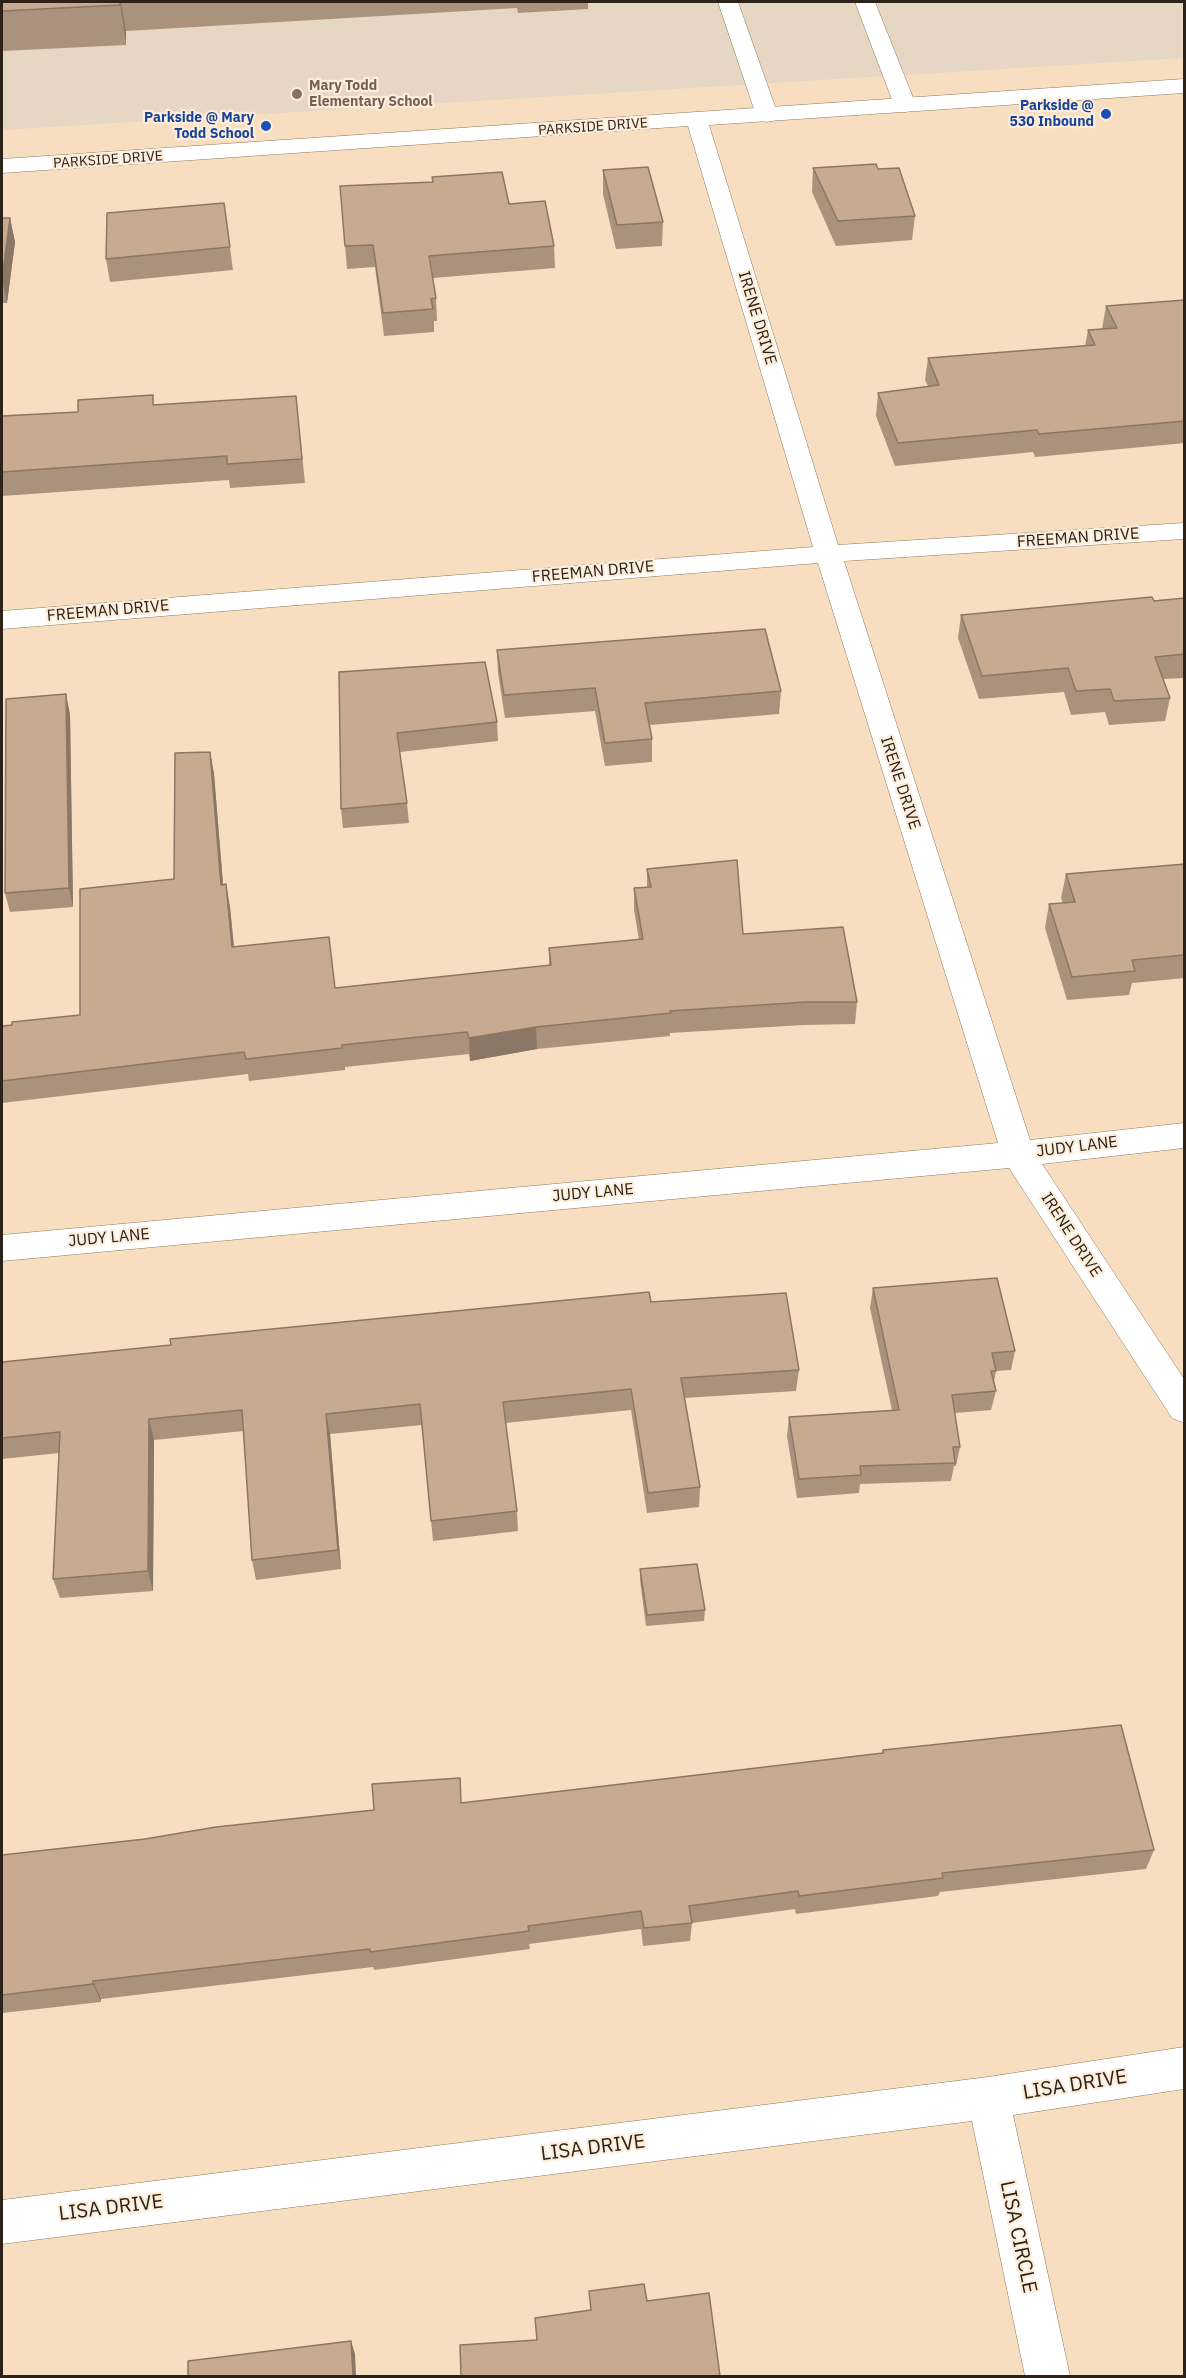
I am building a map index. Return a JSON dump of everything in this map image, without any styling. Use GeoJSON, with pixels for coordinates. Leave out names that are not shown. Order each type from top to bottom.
{"type":"FeatureCollection","features":[{"type":"Feature","properties":{"kind":"street"},"geometry":{"type":"LineString","coordinates":[[728,2],[767,115]]}},
{"type":"Feature","properties":{"kind":"street"},"geometry":{"type":"LineString","coordinates":[[865,2],[905,105]]}},
{"type":"Feature","properties":{"kind":"street","name":"PARKSIDE DRIVE"},"geometry":{"type":"LineString","coordinates":[[2,166],[1185,86]]}},
{"type":"Feature","properties":{"kind":"street","name":"IRENE DRIVE"},"geometry":{"type":"LineString","coordinates":[[697,120],[828,554],[1018,1154],[1185,1408]]}},
{"type":"Feature","properties":{"kind":"street","name":"FREEMAN DRIVE"},"geometry":{"type":"LineString","coordinates":[[2,620],[828,554],[1185,531]]}},
{"type":"Feature","properties":{"kind":"street","name":"JUDY LANE"},"geometry":{"type":"LineString","coordinates":[[2,1248],[1018,1154],[1185,1135]]}},
{"type":"Feature","properties":{"kind":"street","name":"LISA DRIVE"},"geometry":{"type":"LineString","coordinates":[[2,2222],[988,2098],[1185,2068]]}},
{"type":"Feature","properties":{"kind":"street","name":"LISA CIRCLE"},"geometry":{"type":"LineString","coordinates":[[988,2098],[1048,2376]]}},
{"type":"Feature","properties":{"kind":"shaded area","name":"Mary Todd Elementary School"},"geometry":{"type":"Polygon","coordinates":[[[2,2],[1184,2],[1184,58],[2,130],[2,2]]]}},
{"type":"Feature","properties":{"kind":"building"},"geometry":{"type":"Polygon","coordinates":[[[2,2],[120,2],[120,5],[2,11],[2,2]]]}},
{"type":"Feature","properties":{"kind":"building"},"geometry":{"type":"Polygon","coordinates":[[[876,164],[878,169],[899,168],[915,216],[838,221],[813,168],[876,164]]]}},
{"type":"Feature","properties":{"kind":"building"},"geometry":{"type":"Polygon","coordinates":[[[648,167],[663,222],[617,225],[603,170],[648,167]]]}},
{"type":"Feature","properties":{"kind":"building"},"geometry":{"type":"Polygon","coordinates":[[[502,172],[509,204],[545,201],[554,246],[429,256],[436,298],[431,299],[433,309],[383,313],[373,245],[345,246],[340,186],[433,182],[432,177],[502,172]]]}},
{"type":"Feature","properties":{"kind":"building"},"geometry":{"type":"Polygon","coordinates":[[[224,203],[230,247],[106,259],[107,213],[224,203]]]}},
{"type":"Feature","properties":{"kind":"building"},"geometry":{"type":"Polygon","coordinates":[[[2,218],[10,218],[2,279],[2,218]]]}},
{"type":"Feature","properties":{"kind":"building"},"geometry":{"type":"Polygon","coordinates":[[[1185,300],[1185,421],[1039,434],[1037,430],[898,443],[878,393],[939,385],[928,358],[1095,345],[1088,330],[1117,328],[1106,306],[1185,300]]]}},
{"type":"Feature","properties":{"kind":"building"},"geometry":{"type":"Polygon","coordinates":[[[153,395],[153,405],[296,396],[302,459],[227,464],[227,456],[2,472],[2,416],[78,412],[78,400],[153,395]]]}},
{"type":"Feature","properties":{"kind":"building"},"geometry":{"type":"Polygon","coordinates":[[[1152,597],[1154,601],[1185,598],[1185,654],[1155,657],[1170,698],[1114,701],[1110,689],[1076,691],[1068,668],[982,676],[961,615],[1152,597]]]}},
{"type":"Feature","properties":{"kind":"building"},"geometry":{"type":"Polygon","coordinates":[[[765,629],[781,691],[645,703],[652,739],[605,743],[595,688],[504,695],[497,650],[765,629]]]}},
{"type":"Feature","properties":{"kind":"building"},"geometry":{"type":"Polygon","coordinates":[[[485,662],[497,722],[397,733],[407,803],[341,809],[339,672],[485,662]]]}},
{"type":"Feature","properties":{"kind":"building"},"geometry":{"type":"Polygon","coordinates":[[[66,694],[69,888],[5,893],[6,699],[66,694]]]}},
{"type":"Feature","properties":{"kind":"building"},"geometry":{"type":"Polygon","coordinates":[[[210,752],[221,885],[226,884],[232,947],[329,937],[335,988],[551,965],[549,948],[643,939],[634,888],[651,887],[647,869],[737,860],[743,934],[843,927],[857,1002],[806,1002],[670,1011],[671,1013],[536,1027],[469,1038],[467,1032],[342,1045],[342,1048],[246,1059],[244,1052],[2,1081],[2,1026],[12,1025],[12,1022],[80,1015],[80,889],[174,879],[175,753],[210,752]]]}},
{"type":"Feature","properties":{"kind":"building"},"geometry":{"type":"Polygon","coordinates":[[[1185,864],[1185,955],[1132,960],[1135,971],[1072,977],[1049,904],[1075,902],[1066,874],[1185,864]]]}},
{"type":"Feature","properties":{"kind":"building"},"geometry":{"type":"Polygon","coordinates":[[[997,1278],[1015,1351],[992,1353],[996,1371],[991,1371],[996,1391],[952,1395],[960,1447],[953,1447],[955,1463],[860,1466],[861,1475],[799,1479],[789,1417],[899,1410],[873,1288],[997,1278]]]}},
{"type":"Feature","properties":{"kind":"building"},"geometry":{"type":"Polygon","coordinates":[[[649,1292],[651,1302],[786,1293],[799,1370],[681,1378],[700,1487],[648,1493],[631,1389],[503,1402],[517,1511],[431,1521],[420,1404],[326,1414],[338,1550],[252,1560],[242,1410],[149,1419],[148,1571],[53,1579],[60,1432],[2,1438],[2,1362],[171,1345],[170,1339],[649,1292]]]}},
{"type":"Feature","properties":{"kind":"building"},"geometry":{"type":"Polygon","coordinates":[[[697,1564],[705,1610],[647,1615],[640,1569],[697,1564]]]}},
{"type":"Feature","properties":{"kind":"building"},"geometry":{"type":"Polygon","coordinates":[[[1121,1725],[1154,1850],[942,1873],[943,1878],[799,1896],[798,1891],[689,1906],[692,1923],[644,1928],[641,1911],[528,1926],[529,1931],[370,1952],[370,1949],[93,1981],[93,1984],[2,1995],[2,1855],[145,1839],[216,1827],[374,1810],[372,1784],[460,1778],[461,1803],[883,1753],[883,1750],[1121,1725]]]}},
{"type":"Feature","properties":{"kind":"building"},"geometry":{"type":"Polygon","coordinates":[[[644,2284],[647,2301],[709,2293],[720,2376],[461,2376],[460,2345],[537,2340],[535,2318],[591,2310],[589,2291],[644,2284]]]}},
{"type":"Feature","properties":{"kind":"building"},"geometry":{"type":"Polygon","coordinates":[[[351,2341],[353,2376],[188,2376],[188,2361],[351,2341]]]}},
{"type":"Feature","properties":{"kind":"place","name":"Mary Todd Elementary School"},"geometry":{"type":"Point","coordinates":[297,94]}},
{"type":"Feature","properties":{"kind":"place","name":"Parkside @ 530 Inbound"},"geometry":{"type":"Point","coordinates":[1106,114]}},
{"type":"Feature","properties":{"kind":"place","name":"Parkside @ Mary Todd School"},"geometry":{"type":"Point","coordinates":[266,126]}}]}
